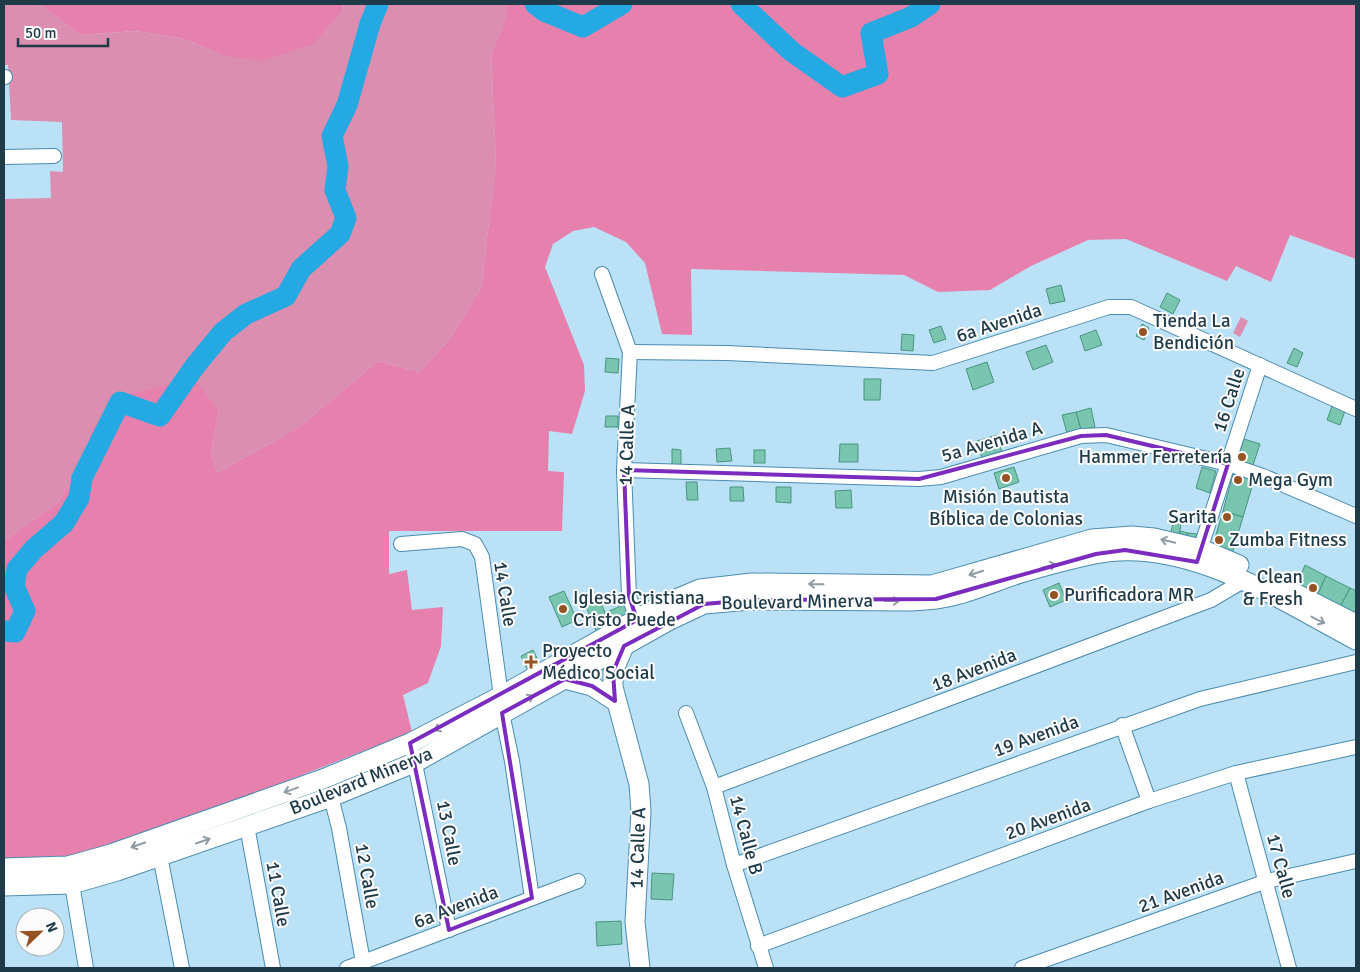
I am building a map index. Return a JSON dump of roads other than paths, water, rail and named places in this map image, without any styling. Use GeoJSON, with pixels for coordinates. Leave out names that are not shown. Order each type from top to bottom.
{"type":"FeatureCollection","features":[{"type":"Feature","properties":{"kind":"street"},"geometry":{"type":"LineString","coordinates":[[4,157],[54,156]]}},
{"type":"Feature","properties":{"kind":"street","name":"14 Calle A"},"geometry":{"type":"LineString","coordinates":[[602,274],[630,352],[624,470],[629,596],[637,620]]}},
{"type":"Feature","properties":{"kind":"street","name":"6a Avenida"},"geometry":{"type":"LineString","coordinates":[[630,352],[727,352],[933,364],[1109,308],[1131,307],[1356,409]]}},
{"type":"Feature","properties":{"kind":"street","name":"16 Calle"},"geometry":{"type":"LineString","coordinates":[[1199,555],[1260,365]]}},
{"type":"Feature","properties":{"kind":"street","name":"5a Avenida A"},"geometry":{"type":"LineString","coordinates":[[624,470],[919,479],[941,477],[1081,436],[1106,435],[1228,464],[1263,476],[1356,516]]}},
{"type":"Feature","properties":{"kind":"street","name":"Boulevard Minerva"},"geometry":{"type":"LineString","coordinates":[[4,886],[72,884],[331,797],[416,762],[454,741],[501,705],[637,620],[682,595],[700,589],[752,583],[932,585],[1092,539],[1139,536],[1252,571],[1356,624]]}},
{"type":"Feature","properties":{"kind":"street","name":"14 Calle"},"geometry":{"type":"LineString","coordinates":[[400,544],[462,539],[475,544],[482,557],[501,705],[512,761],[532,898]]}},
{"type":"Feature","properties":{"kind":"street","name":"Boulevard Minerva"},"geometry":{"type":"LineString","coordinates":[[4,868],[68,866],[111,854],[322,779],[565,679],[668,621],[704,604],[750,600],[911,601],[936,599],[960,594],[1020,573],[1077,558],[1124,550],[1199,555],[1243,581],[1356,640]]}},
{"type":"Feature","properties":{"kind":"street","name":"18 Avenida"},"geometry":{"type":"LineString","coordinates":[[714,787],[1211,600],[1243,581]]}},
{"type":"Feature","properties":{"kind":"street","name":"14 Calle A"},"geometry":{"type":"LineString","coordinates":[[624,646],[613,672],[615,700],[639,784],[642,811],[635,922],[640,968]]}},
{"type":"Feature","properties":{"kind":"street","name":"19 Avenida"},"geometry":{"type":"LineString","coordinates":[[734,865],[1122,725],[1200,699],[1356,662]]}},
{"type":"Feature","properties":{"kind":"street"},"geometry":{"type":"LineString","coordinates":[[565,679],[592,686],[615,700]]}},
{"type":"Feature","properties":{"kind":"street","name":"14 Calle B"},"geometry":{"type":"LineString","coordinates":[[686,712],[714,787],[734,865],[766,968]]}},
{"type":"Feature","properties":{"kind":"street"},"geometry":{"type":"LineString","coordinates":[[1122,725],[1149,801]]}},
{"type":"Feature","properties":{"kind":"street","name":"13 Calle"},"geometry":{"type":"LineString","coordinates":[[410,743],[416,762],[448,930]]}},
{"type":"Feature","properties":{"kind":"street","name":"20 Avenida"},"geometry":{"type":"LineString","coordinates":[[758,946],[1149,801],[1236,773],[1356,747]]}},
{"type":"Feature","properties":{"kind":"street","name":"17 Calle"},"geometry":{"type":"LineString","coordinates":[[1236,773],[1267,882],[1288,968]]}},
{"type":"Feature","properties":{"kind":"street","name":"12 Calle"},"geometry":{"type":"LineString","coordinates":[[331,797],[339,828],[363,962]]}},
{"type":"Feature","properties":{"kind":"street"},"geometry":{"type":"LineString","coordinates":[[248,826],[252,804]]}},
{"type":"Feature","properties":{"kind":"street"},"geometry":{"type":"LineString","coordinates":[[234,810],[248,826]]}},
{"type":"Feature","properties":{"kind":"street","name":"11 Calle"},"geometry":{"type":"LineString","coordinates":[[248,826],[273,968]]}},
{"type":"Feature","properties":{"kind":"street"},"geometry":{"type":"LineString","coordinates":[[160,856],[182,968]]}},
{"type":"Feature","properties":{"kind":"street","name":"21 Avenida"},"geometry":{"type":"LineString","coordinates":[[1022,968],[1267,882],[1356,861]]}},
{"type":"Feature","properties":{"kind":"street","name":"6a Avenida"},"geometry":{"type":"LineString","coordinates":[[347,968],[578,881]]}},
{"type":"Feature","properties":{"kind":"street"},"geometry":{"type":"LineString","coordinates":[[72,884],[86,968]]}},
{"type":"Feature","properties":{"kind":"waterway"},"geometry":{"type":"LineString","coordinates":[[4,631],[15,632],[25,611],[14,586],[17,569],[34,549],[64,523],[79,498],[82,478],[120,402],[160,416],[195,366],[223,332],[246,314],[286,296],[301,269],[340,234],[346,218],[335,190],[338,166],[332,136],[347,105],[370,24],[378,4]]}},
{"type":"Feature","properties":{"kind":"waterway"},"geometry":{"type":"LineString","coordinates":[[535,4],[544,11],[583,27],[622,4]]}},
{"type":"Feature","properties":{"kind":"waterway"},"geometry":{"type":"LineString","coordinates":[[741,4],[791,51],[842,87],[878,74],[871,33],[911,17],[930,4]]}},
{"type":"Feature","properties":{"kind":"place","name":"Tienda La Bendición"},"geometry":{"type":"Point","coordinates":[1143,332]}},
{"type":"Feature","properties":{"kind":"place","name":"Hammer Ferretería"},"geometry":{"type":"Point","coordinates":[1242,457]}},
{"type":"Feature","properties":{"kind":"place","name":"Misión Bautista Bíblica de Colonias"},"geometry":{"type":"Point","coordinates":[1006,478]}},
{"type":"Feature","properties":{"kind":"place","name":"Mega Gym"},"geometry":{"type":"Point","coordinates":[1238,480]}},
{"type":"Feature","properties":{"kind":"place","name":"Sarita"},"geometry":{"type":"Point","coordinates":[1227,517]}},
{"type":"Feature","properties":{"kind":"place","name":"Zumba Fitness"},"geometry":{"type":"Point","coordinates":[1219,540]}},
{"type":"Feature","properties":{"kind":"place","name":"Clean & Fresh"},"geometry":{"type":"Point","coordinates":[1313,588]}},
{"type":"Feature","properties":{"kind":"place","name":"Purificadora MR"},"geometry":{"type":"Point","coordinates":[1054,595]}},
{"type":"Feature","properties":{"kind":"place","name":"Iglesia Cristiana Cristo Puede"},"geometry":{"type":"Point","coordinates":[563,609]}},
{"type":"Feature","properties":{"kind":"place","name":"Proyecto Médico Social"},"geometry":{"type":"Point","coordinates":[531,662]}}]}
